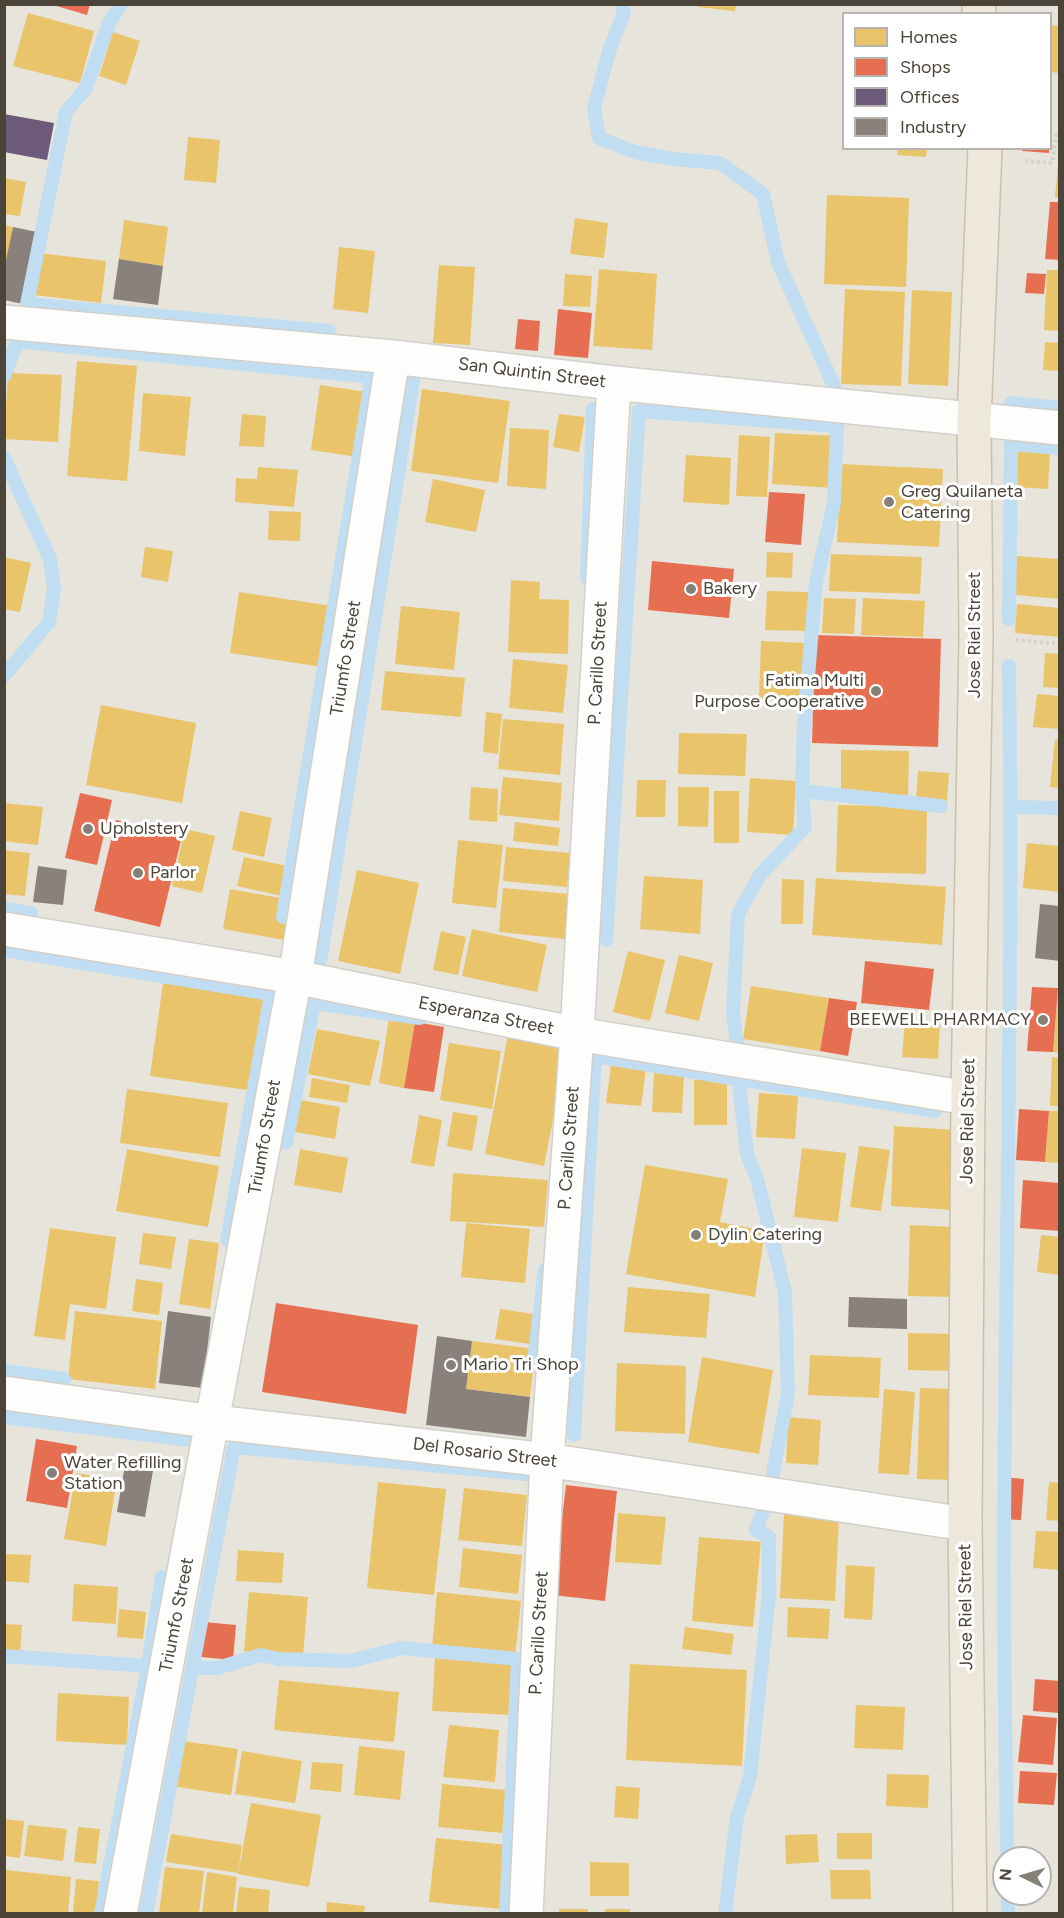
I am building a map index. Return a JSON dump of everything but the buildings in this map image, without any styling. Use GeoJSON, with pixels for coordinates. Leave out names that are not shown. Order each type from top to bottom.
{"type":"FeatureCollection","features":[{"type":"Feature","properties":{"kind":"highway","name":"Jose Riel Street"},"geometry":{"type":"LineString","coordinates":[[970,1914],[965,1524],[968,1098],[976,637],[974,420],[985,154]]}},
{"type":"Feature","properties":{"kind":"street","name":"San Quintin Street"},"geometry":{"type":"LineString","coordinates":[[4,322],[393,357],[1059,428]]}},
{"type":"Feature","properties":{"kind":"street","name":"Triumfo Street"},"geometry":{"type":"LineString","coordinates":[[120,1914],[296,977],[393,357]]}},
{"type":"Feature","properties":{"kind":"street","name":"P. Carillo Street"},"geometry":{"type":"LineString","coordinates":[[526,1914],[547,1460],[577,1034],[614,382]]}},
{"type":"Feature","properties":{"kind":"street","name":"Esperanza Street"},"geometry":{"type":"LineString","coordinates":[[4,928],[296,977],[577,1034],[968,1098]]}},
{"type":"Feature","properties":{"kind":"street","name":"Del Rosario Street"},"geometry":{"type":"LineString","coordinates":[[4,1392],[214,1422],[547,1460],[965,1524]]}},
{"type":"Feature","properties":{"kind":"path"},"geometry":{"type":"LineString","coordinates":[[985,154],[1052,163],[1056,135],[1059,135]]}},
{"type":"Feature","properties":{"kind":"shaded area"},"geometry":{"type":"Polygon","coordinates":[[[5,5],[1059,5],[1059,1913],[5,1913],[5,5]]]}},
{"type":"Feature","properties":{"kind":"waterway"},"geometry":{"type":"LineString","coordinates":[[121,4],[109,23],[86,88],[66,112],[27,304],[329,331]]}},
{"type":"Feature","properties":{"kind":"waterway"},"geometry":{"type":"LineString","coordinates":[[622,4],[624,13],[610,48],[594,108],[599,138],[635,152],[673,159],[720,163],[763,194],[778,262],[834,386]]}},
{"type":"Feature","properties":{"kind":"waterway"},"geometry":{"type":"LineString","coordinates":[[4,376],[17,342],[24,342],[372,377],[283,917]]}},
{"type":"Feature","properties":{"kind":"waterway"},"geometry":{"type":"LineString","coordinates":[[320,962],[413,380]]}},
{"type":"Feature","properties":{"kind":"waterway"},"geometry":{"type":"LineString","coordinates":[[1011,403],[1060,408]]}},
{"type":"Feature","properties":{"kind":"waterway"},"geometry":{"type":"LineString","coordinates":[[587,578],[593,409]]}},
{"type":"Feature","properties":{"kind":"waterway"},"geometry":{"type":"LineString","coordinates":[[606,940],[639,411],[837,426],[834,503],[816,582],[804,723],[802,791],[805,827],[760,875],[738,914],[733,1012],[737,1047]]}},
{"type":"Feature","properties":{"kind":"waterway"},"geometry":{"type":"LineString","coordinates":[[1009,619],[1011,444],[1060,448]]}},
{"type":"Feature","properties":{"kind":"waterway"},"geometry":{"type":"LineString","coordinates":[[4,458],[50,559],[54,589],[49,622],[4,676]]}},
{"type":"Feature","properties":{"kind":"waterway"},"geometry":{"type":"LineString","coordinates":[[1007,1846],[1004,1570],[1010,989],[1009,666]]}},
{"type":"Feature","properties":{"kind":"waterway"},"geometry":{"type":"LineString","coordinates":[[802,791],[941,806]]}},
{"type":"Feature","properties":{"kind":"waterway"},"geometry":{"type":"LineString","coordinates":[[1011,807],[1060,808]]}},
{"type":"Feature","properties":{"kind":"waterway"},"geometry":{"type":"LineString","coordinates":[[4,909],[31,913]]}},
{"type":"Feature","properties":{"kind":"waterway"},"geometry":{"type":"LineString","coordinates":[[4,950],[271,994],[227,1240]]}},
{"type":"Feature","properties":{"kind":"waterway"},"geometry":{"type":"LineString","coordinates":[[286,1143],[314,1003],[420,1018]]}},
{"type":"Feature","properties":{"kind":"waterway"},"geometry":{"type":"LineString","coordinates":[[574,1435],[595,1056],[935,1111]]}},
{"type":"Feature","properties":{"kind":"waterway"},"geometry":{"type":"LineString","coordinates":[[738,1074],[747,1154],[757,1179],[785,1292],[788,1394],[773,1473]]}},
{"type":"Feature","properties":{"kind":"waterway"},"geometry":{"type":"LineString","coordinates":[[534,1361],[545,1270]]}},
{"type":"Feature","properties":{"kind":"waterway"},"geometry":{"type":"LineString","coordinates":[[4,1371],[64,1379]]}},
{"type":"Feature","properties":{"kind":"waterway"},"geometry":{"type":"LineString","coordinates":[[4,1417],[189,1440]]}},
{"type":"Feature","properties":{"kind":"waterway"},"geometry":{"type":"LineString","coordinates":[[146,1914],[234,1447],[527,1474]]}},
{"type":"Feature","properties":{"kind":"waterway"},"geometry":{"type":"LineString","coordinates":[[725,1914],[737,1817],[750,1777],[769,1594],[769,1537],[756,1530],[765,1506]]}},
{"type":"Feature","properties":{"kind":"waterway"},"geometry":{"type":"LineString","coordinates":[[101,1914],[148,1666],[162,1577]]}},
{"type":"Feature","properties":{"kind":"waterway"},"geometry":{"type":"LineString","coordinates":[[192,1668],[217,1668],[261,1655],[279,1659],[351,1661],[401,1648],[518,1659],[506,1914]]}},
{"type":"Feature","properties":{"kind":"waterway"},"geometry":{"type":"LineString","coordinates":[[4,1656],[148,1666]]}},
{"type":"Feature","properties":{"kind":"waterway"},"geometry":{"type":"LineString","coordinates":[[1008,1906],[1008,1914]]}},
{"type":"Feature","properties":{"kind":"place","name":"Greg Quilaneta Catering"},"geometry":{"type":"Point","coordinates":[889,502]}},
{"type":"Feature","properties":{"kind":"place","name":"Bakery"},"geometry":{"type":"Point","coordinates":[691,589]}},
{"type":"Feature","properties":{"kind":"place","name":"Fatima Multi Purpose Cooperative"},"geometry":{"type":"Point","coordinates":[876,691]}},
{"type":"Feature","properties":{"kind":"place","name":"Upholstery"},"geometry":{"type":"Point","coordinates":[88,829]}},
{"type":"Feature","properties":{"kind":"place","name":"Parlor"},"geometry":{"type":"Point","coordinates":[138,873]}},
{"type":"Feature","properties":{"kind":"place","name":"BEEWELL PHARMACY"},"geometry":{"type":"Point","coordinates":[1043,1020]}},
{"type":"Feature","properties":{"kind":"place","name":"Dylin Catering"},"geometry":{"type":"Point","coordinates":[696,1235]}},
{"type":"Feature","properties":{"kind":"place","name":"Mario Tri Shop"},"geometry":{"type":"Point","coordinates":[451,1365]}},
{"type":"Feature","properties":{"kind":"place","name":"Water Refilling Station"},"geometry":{"type":"Point","coordinates":[52,1473]}}]}
